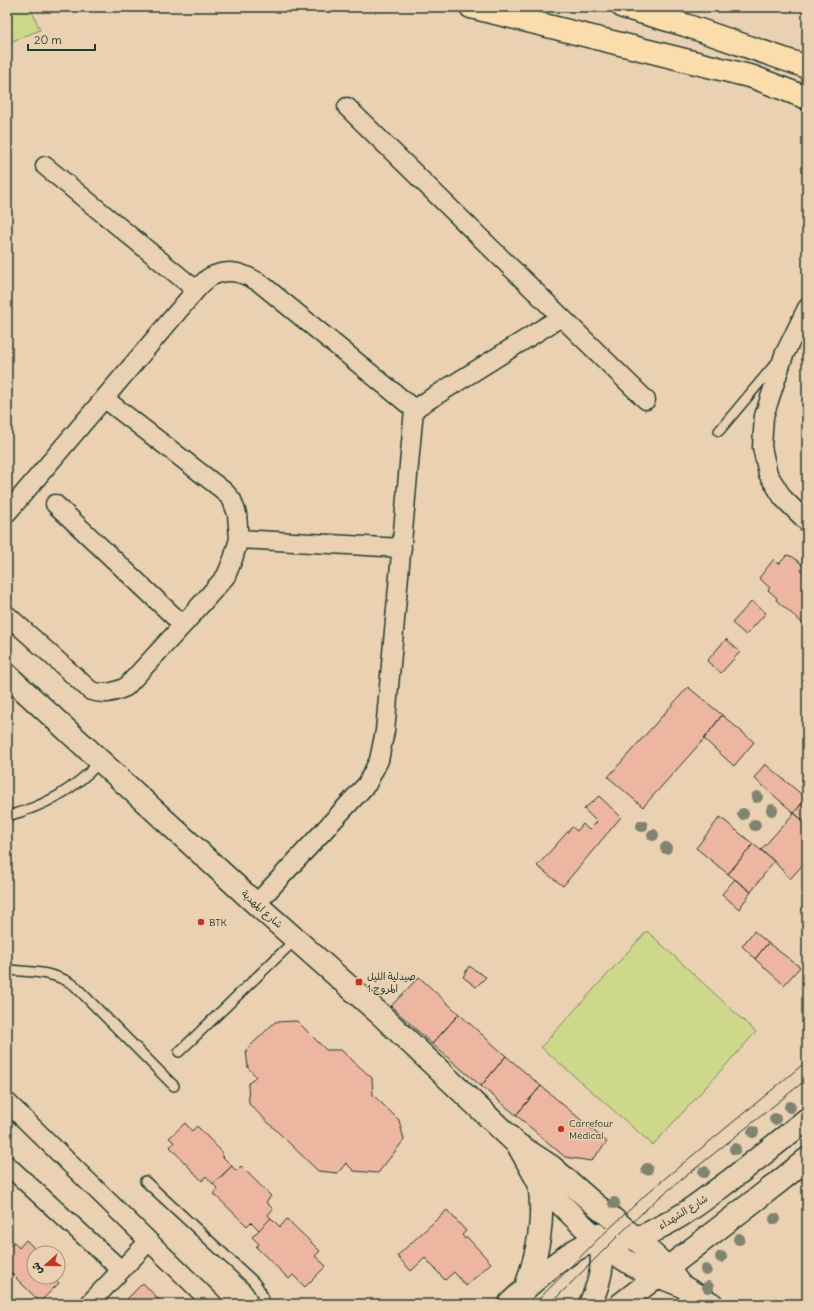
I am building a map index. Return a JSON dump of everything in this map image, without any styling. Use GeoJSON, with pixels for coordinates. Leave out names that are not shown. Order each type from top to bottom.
{"type":"FeatureCollection","features":[{"type":"Feature","properties":{"kind":"highway"},"geometry":{"type":"LineString","coordinates":[[471,7],[753,77],[807,98]]}},
{"type":"Feature","properties":{"kind":"highway"},"geometry":{"type":"LineString","coordinates":[[623,7],[685,25],[807,67]]}},
{"type":"Feature","properties":{"kind":"street"},"geometry":{"type":"LineString","coordinates":[[347,107],[646,400]]}},
{"type":"Feature","properties":{"kind":"street"},"geometry":{"type":"LineString","coordinates":[[45,166],[196,290]]}},
{"type":"Feature","properties":{"kind":"street"},"geometry":{"type":"LineString","coordinates":[[7,513],[196,290],[209,278],[226,272],[244,274],[260,283],[414,409]]}},
{"type":"Feature","properties":{"kind":"street"},"geometry":{"type":"LineString","coordinates":[[807,308],[784,355],[764,416],[762,447],[768,474],[783,498],[807,522]]}},
{"type":"Feature","properties":{"kind":"street"},"geometry":{"type":"LineString","coordinates":[[414,409],[561,317]]}},
{"type":"Feature","properties":{"kind":"street"},"geometry":{"type":"LineString","coordinates":[[7,615],[91,691],[101,694],[113,693],[126,687],[226,576],[239,540],[237,514],[232,500],[224,491],[105,399]]}},
{"type":"Feature","properties":{"kind":"street"},"geometry":{"type":"LineString","coordinates":[[256,904],[367,784],[379,760],[385,731],[414,409]]}},
{"type":"Feature","properties":{"kind":"street"},"geometry":{"type":"LineString","coordinates":[[55,504],[183,625]]}},
{"type":"Feature","properties":{"kind":"street"},"geometry":{"type":"LineString","coordinates":[[239,540],[402,548]]}},
{"type":"Feature","properties":{"kind":"street","name":"شارع المهدية"},"geometry":{"type":"LineString","coordinates":[[7,675],[256,904],[381,1015],[517,1144]]}},
{"type":"Feature","properties":{"kind":"street"},"geometry":{"type":"LineString","coordinates":[[7,1102],[213,1304]]}},
{"type":"Feature","properties":{"kind":"street","name":"شارع الشهداء"},"geometry":{"type":"LineString","coordinates":[[509,1304],[526,1287],[579,1248],[597,1240],[635,1238],[683,1215],[760,1157],[807,1119]]}},
{"type":"Feature","properties":{"kind":"street"},"geometry":{"type":"LineString","coordinates":[[517,1144],[539,1183],[606,1248],[636,1267],[662,1272]]}},
{"type":"Feature","properties":{"kind":"street"},"geometry":{"type":"LineString","coordinates":[[517,1144],[552,1167],[635,1238],[662,1272],[680,1285],[712,1304]]}},
{"type":"Feature","properties":{"kind":"street"},"geometry":{"type":"LineString","coordinates":[[621,1304],[780,1182],[807,1159]]}},
{"type":"Feature","properties":{"kind":"street"},"geometry":{"type":"LineString","coordinates":[[7,1165],[121,1270]]}},
{"type":"Feature","properties":{"kind":"street"},"geometry":{"type":"LineString","coordinates":[[526,1287],[535,1260],[541,1230],[542,1201],[539,1183]]}},
{"type":"Feature","properties":{"kind":"street"},"geometry":{"type":"LineString","coordinates":[[590,1304],[601,1270],[601,1252],[597,1240],[591,1201]]}},
{"type":"Feature","properties":{"kind":"street"},"geometry":{"type":"LineString","coordinates":[[89,1304],[149,1241]]}},
{"type":"Feature","properties":{"kind":"lane"},"geometry":{"type":"LineString","coordinates":[[719,431],[784,355]]}},
{"type":"Feature","properties":{"kind":"lane"},"geometry":{"type":"LineString","coordinates":[[7,816],[43,804],[59,796],[89,774],[102,761]]}},
{"type":"Feature","properties":{"kind":"lane"},"geometry":{"type":"LineString","coordinates":[[179,1052],[296,939]]}},
{"type":"Feature","properties":{"kind":"lane"},"geometry":{"type":"LineString","coordinates":[[7,970],[46,973],[74,985],[174,1086]]}},
{"type":"Feature","properties":{"kind":"lane"},"geometry":{"type":"LineString","coordinates":[[145,1181],[259,1287],[262,1294],[263,1304]]}},
{"type":"Feature","properties":{"kind":"green space"},"geometry":{"type":"Polygon","coordinates":[[[7,7],[30,7],[40,30],[7,43],[7,7]]]}},
{"type":"Feature","properties":{"kind":"green space"},"geometry":{"type":"Polygon","coordinates":[[[647,931],[756,1032],[653,1145],[541,1047],[647,931]]]}},
{"type":"Feature","properties":{"kind":"building"},"geometry":{"type":"Polygon","coordinates":[[[787,555],[793,557],[807,569],[807,627],[776,600],[777,598],[768,590],[770,588],[759,578],[774,559],[779,564],[787,555]]]}},
{"type":"Feature","properties":{"kind":"building"},"geometry":{"type":"Polygon","coordinates":[[[752,601],[766,613],[746,635],[732,623],[752,601]]]}},
{"type":"Feature","properties":{"kind":"building"},"geometry":{"type":"Polygon","coordinates":[[[726,639],[740,652],[721,673],[707,661],[726,639]]]}},
{"type":"Feature","properties":{"kind":"building"},"geometry":{"type":"Polygon","coordinates":[[[688,687],[722,715],[704,739],[643,807],[608,777],[688,687]]]}},
{"type":"Feature","properties":{"kind":"building"},"geometry":{"type":"Polygon","coordinates":[[[722,715],[754,742],[734,766],[704,739],[722,715]]]}},
{"type":"Feature","properties":{"kind":"building"},"geometry":{"type":"Polygon","coordinates":[[[765,764],[806,798],[794,813],[754,778],[765,764]]]}},
{"type":"Feature","properties":{"kind":"building"},"geometry":{"type":"Polygon","coordinates":[[[599,796],[621,817],[563,886],[537,866],[572,827],[577,831],[583,824],[589,830],[597,822],[584,809],[599,796]]]}},
{"type":"Feature","properties":{"kind":"building"},"geometry":{"type":"Polygon","coordinates":[[[807,797],[807,824],[794,813],[807,797]]]}},
{"type":"Feature","properties":{"kind":"building"},"geometry":{"type":"Polygon","coordinates":[[[794,813],[807,824],[807,860],[790,879],[774,861],[761,850],[794,813]]]}},
{"type":"Feature","properties":{"kind":"building"},"geometry":{"type":"Polygon","coordinates":[[[720,817],[753,844],[728,874],[696,848],[720,817]]]}},
{"type":"Feature","properties":{"kind":"building"},"geometry":{"type":"Polygon","coordinates":[[[753,844],[774,861],[751,892],[728,874],[753,844]]]}},
{"type":"Feature","properties":{"kind":"building"},"geometry":{"type":"Polygon","coordinates":[[[735,879],[751,892],[739,909],[722,894],[735,879]]]}},
{"type":"Feature","properties":{"kind":"building"},"geometry":{"type":"Polygon","coordinates":[[[754,931],[768,943],[755,959],[742,946],[754,931]]]}},
{"type":"Feature","properties":{"kind":"building"},"geometry":{"type":"Polygon","coordinates":[[[768,943],[800,967],[784,985],[755,959],[768,943]]]}},
{"type":"Feature","properties":{"kind":"building"},"geometry":{"type":"Polygon","coordinates":[[[469,966],[486,977],[476,987],[463,977],[469,966]]]}},
{"type":"Feature","properties":{"kind":"building"},"geometry":{"type":"Polygon","coordinates":[[[419,977],[459,1014],[432,1044],[391,1006],[419,977]]]}},
{"type":"Feature","properties":{"kind":"building"},"geometry":{"type":"Polygon","coordinates":[[[459,1014],[506,1056],[481,1086],[432,1044],[459,1014]]]}},
{"type":"Feature","properties":{"kind":"building"},"geometry":{"type":"Polygon","coordinates":[[[297,1021],[326,1050],[341,1050],[372,1078],[373,1095],[399,1120],[404,1140],[378,1173],[354,1171],[346,1163],[338,1173],[318,1171],[249,1104],[248,1084],[256,1076],[248,1068],[246,1050],[275,1022],[297,1021]]]}},
{"type":"Feature","properties":{"kind":"building"},"geometry":{"type":"Polygon","coordinates":[[[506,1056],[541,1086],[516,1115],[481,1086],[506,1056]]]}},
{"type":"Feature","properties":{"kind":"building","name":"Carrefour Médical"},"geometry":{"type":"Polygon","coordinates":[[[541,1086],[607,1142],[591,1161],[565,1157],[516,1115],[541,1086]]]}},
{"type":"Feature","properties":{"kind":"building"},"geometry":{"type":"Polygon","coordinates":[[[185,1123],[192,1131],[197,1126],[223,1153],[221,1155],[232,1166],[213,1184],[206,1176],[202,1181],[170,1147],[174,1142],[169,1138],[185,1123]]]}},
{"type":"Feature","properties":{"kind":"building"},"geometry":{"type":"Polygon","coordinates":[[[232,1166],[236,1171],[241,1166],[271,1196],[266,1202],[273,1209],[268,1215],[271,1218],[259,1230],[251,1222],[247,1226],[214,1194],[218,1189],[213,1184],[232,1166]]]}},
{"type":"Feature","properties":{"kind":"building"},"geometry":{"type":"Polygon","coordinates":[[[447,1210],[466,1231],[462,1235],[465,1239],[467,1237],[491,1263],[466,1286],[454,1272],[445,1280],[425,1258],[411,1271],[397,1256],[447,1210]]]}},
{"type":"Feature","properties":{"kind":"building"},"geometry":{"type":"Polygon","coordinates":[[[271,1218],[280,1227],[287,1219],[320,1251],[315,1256],[326,1266],[305,1287],[293,1275],[289,1279],[256,1247],[259,1244],[252,1237],[271,1218]]]}},
{"type":"Feature","properties":{"kind":"building"},"geometry":{"type":"Polygon","coordinates":[[[26,1240],[31,1245],[26,1245],[26,1285],[57,1285],[40,1302],[7,1269],[7,1248],[14,1242],[19,1248],[26,1240]]]}},
{"type":"Feature","properties":{"kind":"building"},"geometry":{"type":"Polygon","coordinates":[[[143,1283],[163,1304],[122,1304],[143,1283]]]}},
{"type":"Feature","properties":{"kind":"tram line"},"geometry":{"type":"LineString","coordinates":[[534,1304],[597,1240],[652,1189],[807,1061]]}},
{"type":"Feature","properties":{"kind":"tram line"},"geometry":{"type":"LineString","coordinates":[[550,1304],[656,1200],[807,1079]]}},
{"type":"Feature","properties":{"kind":"place","name":"BTK"},"geometry":{"type":"Point","coordinates":[201,922]}},
{"type":"Feature","properties":{"kind":"place","name":"صيدلية الليل المروج 1"},"geometry":{"type":"Point","coordinates":[359,982]}},
{"type":"Feature","properties":{"kind":"place","name":"Carrefour Médical"},"geometry":{"type":"Point","coordinates":[561,1129]}}]}
